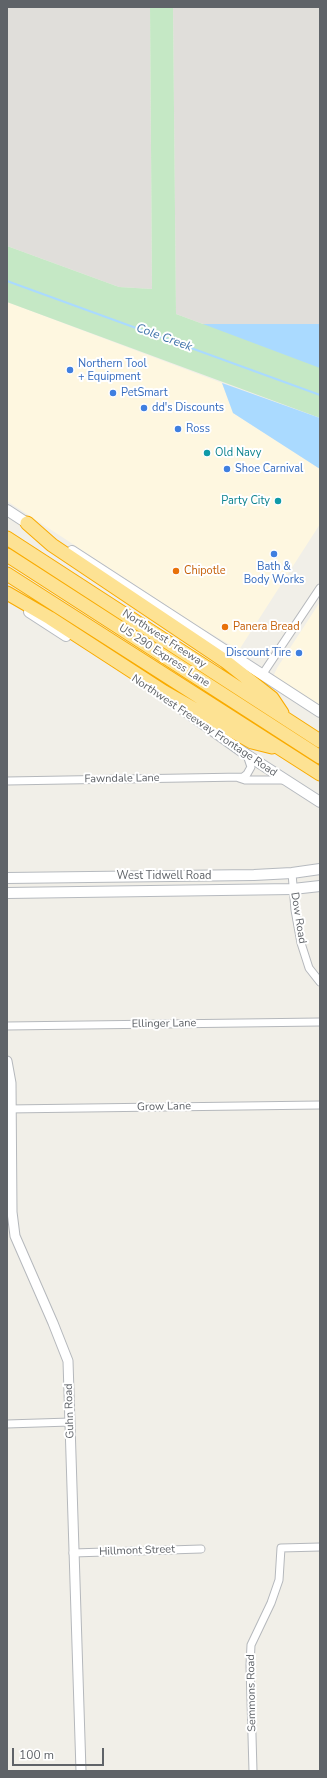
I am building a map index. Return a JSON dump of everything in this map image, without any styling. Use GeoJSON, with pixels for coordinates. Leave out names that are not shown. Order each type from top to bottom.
{"type":"FeatureCollection","features":[{"type":"Feature","properties":{"kind":"highway"},"geometry":{"type":"LineString","coordinates":[[27,523],[52,545],[225,661],[272,698],[285,718]]}},
{"type":"Feature","properties":{"kind":"highway","name":"Northwest Freeway"},"geometry":{"type":"LineString","coordinates":[[7,538],[320,741]]}},
{"type":"Feature","properties":{"kind":"highway","name":"US 290 Express Lane"},"geometry":{"type":"LineString","coordinates":[[7,555],[320,757]]}},
{"type":"Feature","properties":{"kind":"highway"},"geometry":{"type":"LineString","coordinates":[[7,574],[320,774]]}},
{"type":"Feature","properties":{"kind":"highway"},"geometry":{"type":"LineString","coordinates":[[7,593],[50,618],[164,692],[252,742],[282,749]]}},
{"type":"Feature","properties":{"kind":"main road"},"geometry":{"type":"LineString","coordinates":[[7,510],[320,712]]}},
{"type":"Feature","properties":{"kind":"main road","name":"Northwest Freeway Frontage Road"},"geometry":{"type":"LineString","coordinates":[[7,598],[172,701],[246,755],[320,802]]}},
{"type":"Feature","properties":{"kind":"main road","name":"West Tidwell Road"},"geometry":{"type":"LineString","coordinates":[[7,878],[292,874],[320,869]]}},
{"type":"Feature","properties":{"kind":"main road"},"geometry":{"type":"LineString","coordinates":[[181,891],[182,876]]}},
{"type":"Feature","properties":{"kind":"main road"},"geometry":{"type":"LineString","coordinates":[[66,877],[66,892]]}},
{"type":"Feature","properties":{"kind":"main road","name":"West Tidwell Road"},"geometry":{"type":"LineString","coordinates":[[7,893],[293,889],[320,886]]}},
{"type":"Feature","properties":{"kind":"street"},"geometry":{"type":"LineString","coordinates":[[262,675],[320,588]]}},
{"type":"Feature","properties":{"kind":"street"},"geometry":{"type":"LineString","coordinates":[[237,777],[243,777],[250,769],[246,755]]}},
{"type":"Feature","properties":{"kind":"street","name":"Fawndale Lane"},"geometry":{"type":"LineString","coordinates":[[7,781],[237,777],[245,780],[285,780]]}},
{"type":"Feature","properties":{"kind":"street","name":"Dow Road"},"geometry":{"type":"LineString","coordinates":[[292,874],[300,942],[309,968],[320,982]]}},
{"type":"Feature","properties":{"kind":"street","name":"Ellinger Lane"},"geometry":{"type":"LineString","coordinates":[[7,1026],[320,1022]]}},
{"type":"Feature","properties":{"kind":"street","name":"Guhn Road"},"geometry":{"type":"LineString","coordinates":[[7,1061],[11,1083],[9,1109],[12,1212],[15,1236],[68,1361],[81,1771]]}},
{"type":"Feature","properties":{"kind":"street","name":"Grow Lane"},"geometry":{"type":"LineString","coordinates":[[9,1109],[320,1105]]}},
{"type":"Feature","properties":{"kind":"street"},"geometry":{"type":"LineString","coordinates":[[7,1424],[70,1422]]}},
{"type":"Feature","properties":{"kind":"street","name":"Semmons Road"},"geometry":{"type":"LineString","coordinates":[[253,1771],[250,1665],[251,1645],[271,1603],[279,1580],[281,1548],[320,1547]]}},
{"type":"Feature","properties":{"kind":"street","name":"Hillmont Street"},"geometry":{"type":"LineString","coordinates":[[73,1553],[201,1549]]}},
{"type":"Feature","properties":{"kind":"shaded area"},"geometry":{"type":"Polygon","coordinates":[[[7,7],[150,7],[152,289],[119,287],[7,246],[7,7]]]}},
{"type":"Feature","properties":{"kind":"shaded area"},"geometry":{"type":"Polygon","coordinates":[[[173,7],[320,7],[320,324],[203,324],[176,314],[173,7]]]}},
{"type":"Feature","properties":{"kind":"shaded area"},"geometry":{"type":"Polygon","coordinates":[[[7,302],[222,383],[233,413],[320,469],[320,524],[239,650],[198,626],[7,501],[7,302]]]}},
{"type":"Feature","properties":{"kind":"shaded area"},"geometry":{"type":"Polygon","coordinates":[[[320,602],[320,707],[273,677],[277,668],[320,602]]]}},
{"type":"Feature","properties":{"kind":"green space"},"geometry":{"type":"Polygon","coordinates":[[[150,7],[173,7],[176,314],[203,324],[320,324],[320,418],[7,302],[7,246],[119,287],[152,289],[150,7]]]}},
{"type":"Feature","properties":{"kind":"water"},"geometry":{"type":"Polygon","coordinates":[[[203,324],[320,324],[320,368],[203,324]]]}},
{"type":"Feature","properties":{"kind":"water"},"geometry":{"type":"Polygon","coordinates":[[[222,383],[320,418],[320,469],[233,413],[222,383]]]}},
{"type":"Feature","properties":{"kind":"waterway","name":"Cole Creek"},"geometry":{"type":"LineString","coordinates":[[7,281],[320,395]]}},
{"type":"Feature","properties":{"kind":"place","name":"Northern Tool + Equipment"},"geometry":{"type":"Point","coordinates":[70,370]}},
{"type":"Feature","properties":{"kind":"place","name":"PetSmart"},"geometry":{"type":"Point","coordinates":[113,393]}},
{"type":"Feature","properties":{"kind":"place","name":"dd's Discounts"},"geometry":{"type":"Point","coordinates":[144,408]}},
{"type":"Feature","properties":{"kind":"place","name":"Ross"},"geometry":{"type":"Point","coordinates":[178,429]}},
{"type":"Feature","properties":{"kind":"place","name":"Old Navy"},"geometry":{"type":"Point","coordinates":[207,453]}},
{"type":"Feature","properties":{"kind":"place","name":"Shoe Carnival"},"geometry":{"type":"Point","coordinates":[227,469]}},
{"type":"Feature","properties":{"kind":"place","name":"Party City"},"geometry":{"type":"Point","coordinates":[278,501]}},
{"type":"Feature","properties":{"kind":"place","name":"Bath & Body Works"},"geometry":{"type":"Point","coordinates":[274,554]}},
{"type":"Feature","properties":{"kind":"place","name":"Chipotle"},"geometry":{"type":"Point","coordinates":[176,571]}},
{"type":"Feature","properties":{"kind":"place","name":"Panera Bread"},"geometry":{"type":"Point","coordinates":[225,627]}},
{"type":"Feature","properties":{"kind":"place","name":"Discount Tire"},"geometry":{"type":"Point","coordinates":[299,653]}}]}
